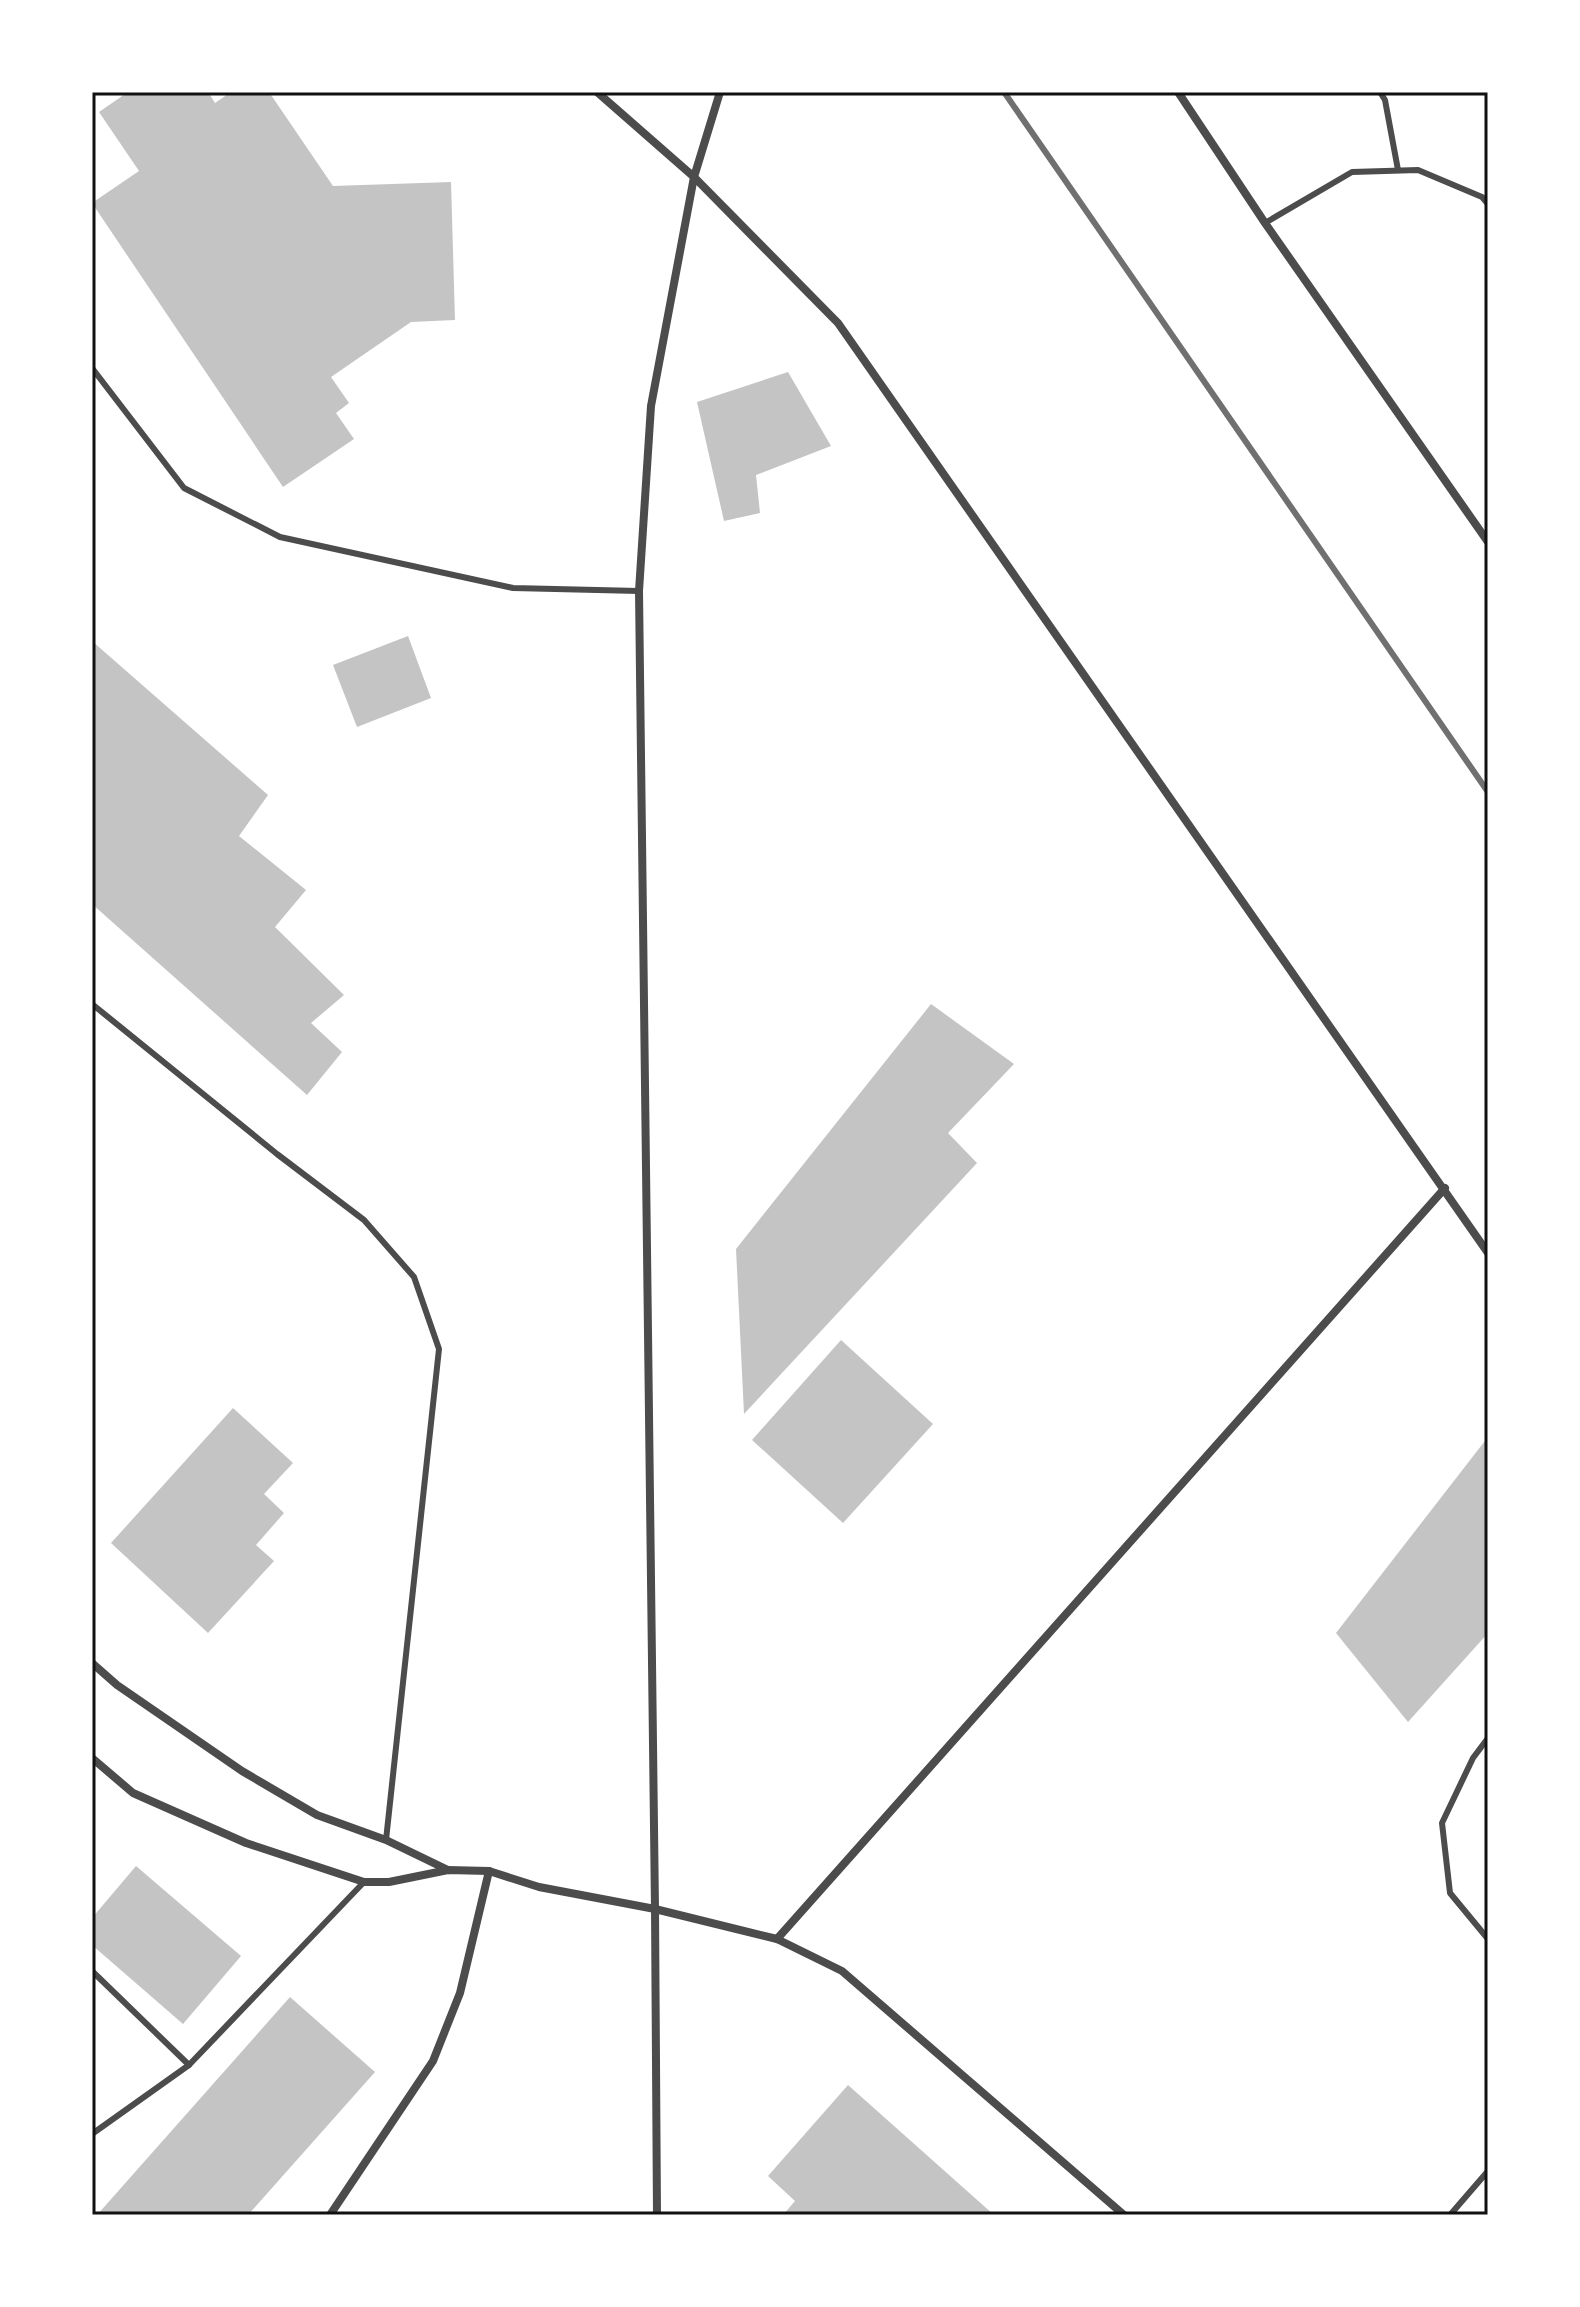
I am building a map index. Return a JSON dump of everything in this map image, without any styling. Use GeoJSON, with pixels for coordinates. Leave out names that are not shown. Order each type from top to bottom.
{"type":"FeatureCollection","features":[{"type":"Feature","properties":{"kind":"street"},"geometry":{"type":"LineString","coordinates":[[597,92],[694,177],[838,323],[1488,1253]]}},
{"type":"Feature","properties":{"kind":"street"},"geometry":{"type":"LineString","coordinates":[[657,2215],[639,591],[651,406],[694,177],[720,92]]}},
{"type":"Feature","properties":{"kind":"street"},"geometry":{"type":"LineString","coordinates":[[1178,92],[1265,223],[1488,542]]}},
{"type":"Feature","properties":{"kind":"street"},"geometry":{"type":"LineString","coordinates":[[777,1939],[1445,1188]]}},
{"type":"Feature","properties":{"kind":"street"},"geometry":{"type":"LineString","coordinates":[[92,1663],[117,1685],[242,1771],[317,1815],[386,1840],[448,1870]]}},
{"type":"Feature","properties":{"kind":"street"},"geometry":{"type":"LineString","coordinates":[[92,1758],[133,1793],[246,1843],[364,1882],[389,1882],[448,1870],[489,1871],[539,1887],[655,1909],[777,1939],[842,1971],[1124,2215]]}},
{"type":"Feature","properties":{"kind":"street"},"geometry":{"type":"LineString","coordinates":[[330,2215],[433,2061],[460,1993],[489,1871]]}},
{"type":"Feature","properties":{"kind":"lane"},"geometry":{"type":"LineString","coordinates":[[1380,92],[1385,100],[1398,170]]}},
{"type":"Feature","properties":{"kind":"lane"},"geometry":{"type":"LineString","coordinates":[[1265,223],[1352,172],[1418,170],[1482,197],[1488,204]]}},
{"type":"Feature","properties":{"kind":"lane"},"geometry":{"type":"LineString","coordinates":[[92,368],[184,488],[280,537],[513,588],[639,591]]}},
{"type":"Feature","properties":{"kind":"lane"},"geometry":{"type":"LineString","coordinates":[[92,1004],[277,1154],[364,1220],[414,1277],[439,1349],[386,1840]]}},
{"type":"Feature","properties":{"kind":"lane"},"geometry":{"type":"LineString","coordinates":[[1488,1738],[1473,1758],[1442,1823],[1450,1893],[1488,1939]]}},
{"type":"Feature","properties":{"kind":"lane"},"geometry":{"type":"LineString","coordinates":[[92,2134],[189,2065],[364,1882]]}},
{"type":"Feature","properties":{"kind":"lane"},"geometry":{"type":"LineString","coordinates":[[92,1971],[189,2065]]}},
{"type":"Feature","properties":{"kind":"lane"},"geometry":{"type":"LineString","coordinates":[[1450,2215],[1488,2171]]}},
{"type":"Feature","properties":{"kind":"building"},"geometry":{"type":"Polygon","coordinates":[[[128,92],[208,92],[215,103],[231,92],[269,92],[333,186],[451,182],[455,320],[411,322],[331,377],[349,403],[336,413],[354,439],[283,487],[92,203],[139,171],[99,112],[128,92]]]}},
{"type":"Feature","properties":{"kind":"building"},"geometry":{"type":"Polygon","coordinates":[[[788,372],[831,446],[756,475],[760,513],[724,521],[697,402],[788,372]]]}},
{"type":"Feature","properties":{"kind":"building"},"geometry":{"type":"Polygon","coordinates":[[[408,636],[431,698],[357,727],[333,665],[408,636]]]}},
{"type":"Feature","properties":{"kind":"building"},"geometry":{"type":"Polygon","coordinates":[[[92,641],[268,795],[239,836],[306,890],[275,927],[344,995],[311,1023],[342,1052],[307,1095],[92,904],[92,641]]]}},
{"type":"Feature","properties":{"kind":"building"},"geometry":{"type":"Polygon","coordinates":[[[931,1004],[1014,1064],[948,1133],[977,1163],[744,1414],[736,1249],[931,1004]]]}},
{"type":"Feature","properties":{"kind":"building"},"geometry":{"type":"Polygon","coordinates":[[[841,1340],[933,1424],[843,1523],[752,1440],[841,1340]]]}},
{"type":"Feature","properties":{"kind":"building"},"geometry":{"type":"Polygon","coordinates":[[[233,1408],[293,1463],[264,1494],[284,1513],[256,1545],[274,1561],[208,1633],[111,1543],[233,1408]]]}},
{"type":"Feature","properties":{"kind":"building"},"geometry":{"type":"Polygon","coordinates":[[[1488,1437],[1488,1633],[1408,1722],[1336,1633],[1488,1437]]]}},
{"type":"Feature","properties":{"kind":"building"},"geometry":{"type":"Polygon","coordinates":[[[136,1866],[241,1956],[183,2024],[92,1945],[92,1918],[136,1866]]]}},
{"type":"Feature","properties":{"kind":"building"},"geometry":{"type":"Polygon","coordinates":[[[290,1997],[375,2072],[248,2215],[97,2215],[290,1997]]]}},
{"type":"Feature","properties":{"kind":"building"},"geometry":{"type":"Polygon","coordinates":[[[848,2085],[994,2215],[783,2215],[795,2201],[768,2176],[848,2085]]]}},
{"type":"Feature","properties":{"kind":"railway"},"geometry":{"type":"LineString","coordinates":[[1004,92],[1488,792]]}}]}
